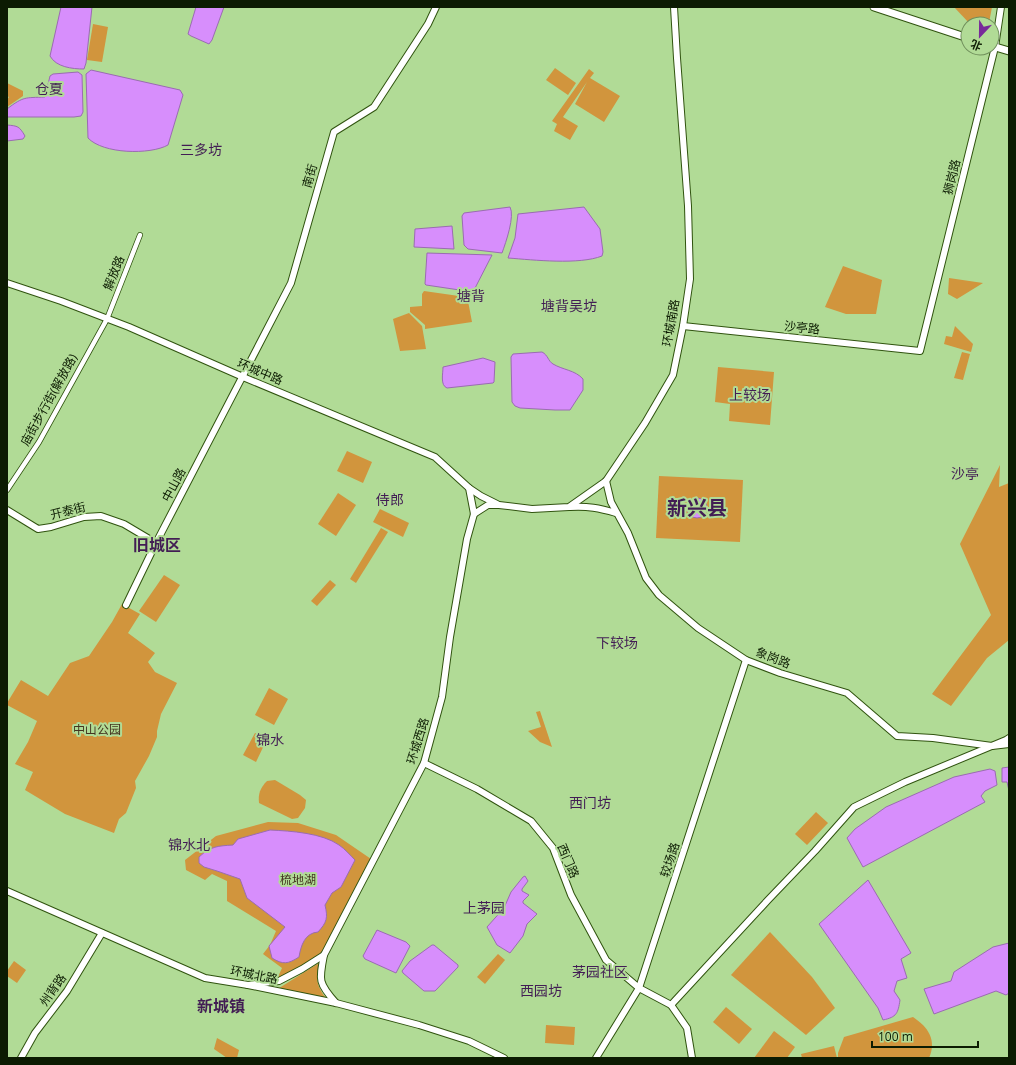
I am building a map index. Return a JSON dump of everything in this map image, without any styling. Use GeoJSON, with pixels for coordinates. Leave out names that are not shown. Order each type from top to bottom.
{"type":"FeatureCollection","features":[{"type":"Feature","properties":{"kind":"street","name":"南街"},"geometry":{"type":"LineString","coordinates":[[243,377],[292,283],[334,132],[374,107],[428,24],[436,7]]}},
{"type":"Feature","properties":{"kind":"street","name":"环城南路"},"geometry":{"type":"LineString","coordinates":[[569,507],[606,481],[645,423],[672,375],[683,326],[690,279],[690,245],[674,7]]}},
{"type":"Feature","properties":{"kind":"street"},"geometry":{"type":"LineString","coordinates":[[874,7],[960,35]]}},
{"type":"Feature","properties":{"kind":"street","name":"狮岗路"},"geometry":{"type":"LineString","coordinates":[[920,351],[992,56]]}},
{"type":"Feature","properties":{"kind":"street","name":"解放路"},"geometry":{"type":"LineString","coordinates":[[107,318],[140,235]]}},
{"type":"Feature","properties":{"kind":"street","name":"环城中路"},"geometry":{"type":"LineString","coordinates":[[7,283],[60,300],[107,318],[243,377],[435,457],[469,488],[499,505]]}},
{"type":"Feature","properties":{"kind":"street","name":"庙街步行街(解放路)"},"geometry":{"type":"LineString","coordinates":[[7,490],[39,442],[107,318]]}},
{"type":"Feature","properties":{"kind":"street","name":"沙亭路"},"geometry":{"type":"LineString","coordinates":[[683,326],[920,351]]}},
{"type":"Feature","properties":{"kind":"street","name":"中山路"},"geometry":{"type":"LineString","coordinates":[[126,604],[156,543],[243,377]]}},
{"type":"Feature","properties":{"kind":"street","name":"象岗路"},"geometry":{"type":"LineString","coordinates":[[606,481],[611,502],[628,533],[646,578],[659,595],[698,628],[746,660],[780,673],[847,693],[897,736],[933,738],[992,746],[1009,744]]}},
{"type":"Feature","properties":{"kind":"street"},"geometry":{"type":"LineString","coordinates":[[469,488],[474,514],[488,505],[499,505],[532,510],[584,506],[597,507],[616,513]]}},
{"type":"Feature","properties":{"kind":"street","name":"开泰街"},"geometry":{"type":"LineString","coordinates":[[7,510],[38,529],[51,527],[84,517],[101,516],[124,524],[156,543]]}},
{"type":"Feature","properties":{"kind":"street","name":"环城西路"},"geometry":{"type":"LineString","coordinates":[[336,1003],[324,990],[320,975],[324,955],[424,763],[442,697],[450,637],[467,539],[474,514]]}},
{"type":"Feature","properties":{"kind":"street","name":"较场路"},"geometry":{"type":"LineString","coordinates":[[596,1058],[639,988],[746,660]]}},
{"type":"Feature","properties":{"kind":"street"},"geometry":{"type":"LineString","coordinates":[[692,1058],[687,1028],[671,1005],[768,900],[815,852],[854,807],[905,782],[1009,738]]}},
{"type":"Feature","properties":{"kind":"street","name":"西门路"},"geometry":{"type":"LineString","coordinates":[[424,763],[476,789],[531,821],[553,848],[571,895],[606,960],[639,988],[671,1005]]}},
{"type":"Feature","properties":{"kind":"street","name":"环城北路"},"geometry":{"type":"LineString","coordinates":[[7,891],[205,978],[336,1003],[419,1025],[464,1040],[504,1058]]}},
{"type":"Feature","properties":{"kind":"street","name":"州背路"},"geometry":{"type":"LineString","coordinates":[[21,1058],[35,1033],[67,991],[102,933]]}},
{"type":"Feature","properties":{"kind":"street"},"geometry":{"type":"LineString","coordinates":[[248,985],[279,981],[324,955]]}},
{"type":"Feature","properties":{"kind":"green space"},"geometry":{"type":"Polygon","coordinates":[[[954,7],[992,7],[990,16],[962,16],[954,7]]]}},
{"type":"Feature","properties":{"kind":"green space"},"geometry":{"type":"Polygon","coordinates":[[[93,24],[108,27],[102,62],[87,60],[93,24]]]}},
{"type":"Feature","properties":{"kind":"green space"},"geometry":{"type":"Polygon","coordinates":[[[555,68],[576,83],[568,95],[546,80],[555,68]]]}},
{"type":"Feature","properties":{"kind":"green space"},"geometry":{"type":"Polygon","coordinates":[[[589,69],[594,73],[590,78],[620,96],[604,122],[575,104],[587,82],[563,117],[578,126],[570,140],[554,131],[557,124],[552,121],[589,69]]]}},
{"type":"Feature","properties":{"kind":"green space"},"geometry":{"type":"Polygon","coordinates":[[[7,83],[23,91],[23,96],[7,107],[7,100],[9,97],[7,96],[7,83]]]}},
{"type":"Feature","properties":{"kind":"green space"},"geometry":{"type":"Polygon","coordinates":[[[843,266],[882,280],[876,314],[846,314],[825,307],[843,266]]]}},
{"type":"Feature","properties":{"kind":"green space"},"geometry":{"type":"Polygon","coordinates":[[[949,278],[983,283],[957,299],[948,294],[949,278]]]}},
{"type":"Feature","properties":{"kind":"green space"},"geometry":{"type":"Polygon","coordinates":[[[424,291],[466,297],[472,322],[425,329],[425,325],[410,312],[410,307],[422,306],[422,294],[424,291]]]}},
{"type":"Feature","properties":{"kind":"green space"},"geometry":{"type":"Polygon","coordinates":[[[409,313],[422,326],[426,349],[400,351],[393,319],[409,313]]]}},
{"type":"Feature","properties":{"kind":"green space"},"geometry":{"type":"Polygon","coordinates":[[[955,326],[973,344],[971,352],[944,344],[946,336],[952,337],[955,326]]]}},
{"type":"Feature","properties":{"kind":"green space"},"geometry":{"type":"Polygon","coordinates":[[[962,352],[970,354],[963,380],[954,378],[962,352]]]}},
{"type":"Feature","properties":{"kind":"green space"},"geometry":{"type":"Polygon","coordinates":[[[718,367],[774,372],[770,425],[729,421],[730,404],[715,402],[718,367]]]}},
{"type":"Feature","properties":{"kind":"green space"},"geometry":{"type":"Polygon","coordinates":[[[347,451],[372,462],[363,483],[337,471],[347,451]]]}},
{"type":"Feature","properties":{"kind":"green space"},"geometry":{"type":"Polygon","coordinates":[[[1000,465],[999,487],[1009,483],[1009,640],[987,658],[951,706],[932,694],[991,615],[960,544],[1000,465]]]}},
{"type":"Feature","properties":{"kind":"green space"},"geometry":{"type":"Polygon","coordinates":[[[659,476],[743,480],[740,542],[656,538],[659,476]]]}},
{"type":"Feature","properties":{"kind":"green space"},"geometry":{"type":"Polygon","coordinates":[[[338,493],[356,505],[336,536],[318,524],[338,493]]]}},
{"type":"Feature","properties":{"kind":"green space"},"geometry":{"type":"Polygon","coordinates":[[[380,509],[409,523],[403,537],[373,522],[380,509]]]}},
{"type":"Feature","properties":{"kind":"green space"},"geometry":{"type":"Polygon","coordinates":[[[381,528],[388,532],[356,583],[350,579],[381,528]]]}},
{"type":"Feature","properties":{"kind":"green space"},"geometry":{"type":"Polygon","coordinates":[[[164,575],[180,585],[156,622],[139,611],[164,575]]]}},
{"type":"Feature","properties":{"kind":"green space"},"geometry":{"type":"Polygon","coordinates":[[[330,580],[336,585],[317,606],[311,601],[330,580]]]}},
{"type":"Feature","properties":{"kind":"green space","name":"中山公园"},"geometry":{"type":"Polygon","coordinates":[[[122,604],[140,614],[128,633],[155,653],[148,662],[155,672],[177,683],[161,714],[157,737],[149,756],[135,781],[136,788],[126,813],[119,819],[114,833],[65,814],[25,790],[33,772],[15,764],[28,742],[37,721],[7,705],[7,703],[21,680],[48,696],[70,663],[89,656],[112,622],[122,604]]]}},
{"type":"Feature","properties":{"kind":"green space"},"geometry":{"type":"Polygon","coordinates":[[[269,688],[288,699],[274,725],[255,715],[269,688]]]}},
{"type":"Feature","properties":{"kind":"green space"},"geometry":{"type":"Polygon","coordinates":[[[540,711],[552,747],[540,742],[528,731],[541,727],[536,712],[540,711]]]}},
{"type":"Feature","properties":{"kind":"green space"},"geometry":{"type":"Polygon","coordinates":[[[255,733],[267,739],[256,762],[243,755],[255,733]]]}},
{"type":"Feature","properties":{"kind":"green space"},"geometry":{"type":"Polygon","coordinates":[[[275,780],[306,800],[305,808],[298,818],[292,819],[259,803],[259,794],[263,786],[267,781],[275,780]]]}},
{"type":"Feature","properties":{"kind":"green space"},"geometry":{"type":"Polygon","coordinates":[[[816,812],[828,823],[807,845],[795,834],[816,812]]]}},
{"type":"Feature","properties":{"kind":"green space","name":"梳地湖"},"geometry":{"type":"Polygon","coordinates":[[[268,822],[298,823],[336,835],[374,861],[324,955],[277,979],[282,968],[263,954],[270,945],[276,931],[227,901],[227,881],[212,874],[205,880],[186,870],[185,860],[216,836],[268,822]]]}},
{"type":"Feature","properties":{"kind":"green space"},"geometry":{"type":"Polygon","coordinates":[[[770,932],[812,977],[835,1008],[806,1035],[731,975],[770,932]]]}},
{"type":"Feature","properties":{"kind":"green space"},"geometry":{"type":"Polygon","coordinates":[[[498,954],[505,960],[485,984],[477,977],[498,954]]]}},
{"type":"Feature","properties":{"kind":"green space"},"geometry":{"type":"Polygon","coordinates":[[[14,961],[26,970],[17,983],[7,976],[7,971],[14,961]]]}},
{"type":"Feature","properties":{"kind":"green space"},"geometry":{"type":"Polygon","coordinates":[[[319,963],[317,973],[318,982],[320,989],[326,998],[276,990],[319,963]]]}},
{"type":"Feature","properties":{"kind":"green space"},"geometry":{"type":"Polygon","coordinates":[[[726,1007],[752,1029],[739,1044],[713,1022],[726,1007]]]}},
{"type":"Feature","properties":{"kind":"green space"},"geometry":{"type":"Polygon","coordinates":[[[913,1017],[923,1025],[930,1034],[932,1045],[929,1058],[838,1058],[838,1053],[844,1037],[913,1017]]]}},
{"type":"Feature","properties":{"kind":"green space"},"geometry":{"type":"Polygon","coordinates":[[[546,1025],[575,1027],[574,1045],[545,1043],[546,1025]]]}},
{"type":"Feature","properties":{"kind":"green space"},"geometry":{"type":"Polygon","coordinates":[[[774,1031],[795,1047],[787,1058],[754,1058],[774,1031]]]}},
{"type":"Feature","properties":{"kind":"green space"},"geometry":{"type":"Polygon","coordinates":[[[217,1038],[239,1050],[237,1058],[227,1058],[214,1049],[217,1038]]]}},
{"type":"Feature","properties":{"kind":"green space"},"geometry":{"type":"Polygon","coordinates":[[[834,1046],[837,1058],[802,1058],[801,1054],[834,1046]]]}},
{"type":"Feature","properties":{"kind":"shaded area"},"geometry":{"type":"Polygon","coordinates":[[[61,7],[92,7],[86,63],[84,69],[74,69],[60,65],[50,56],[61,7]]]}},
{"type":"Feature","properties":{"kind":"shaded area"},"geometry":{"type":"Polygon","coordinates":[[[196,7],[224,7],[212,40],[209,44],[188,34],[196,7]]]}},
{"type":"Feature","properties":{"kind":"shaded area"},"geometry":{"type":"Polygon","coordinates":[[[91,70],[180,90],[183,95],[168,145],[150,150],[115,150],[95,143],[88,138],[86,74],[91,70]]]}},
{"type":"Feature","properties":{"kind":"shaded area"},"geometry":{"type":"Polygon","coordinates":[[[78,72],[82,75],[83,112],[81,116],[7,117],[7,109],[17,102],[29,98],[45,97],[50,76],[53,74],[78,72]]]}},
{"type":"Feature","properties":{"kind":"shaded area"},"geometry":{"type":"Polygon","coordinates":[[[7,125],[20,128],[25,136],[23,139],[7,141],[7,125]]]}},
{"type":"Feature","properties":{"kind":"shaded area"},"geometry":{"type":"Polygon","coordinates":[[[510,207],[511,223],[502,253],[468,249],[464,245],[462,216],[464,213],[510,207]]]}},
{"type":"Feature","properties":{"kind":"shaded area"},"geometry":{"type":"Polygon","coordinates":[[[584,207],[600,229],[603,252],[602,256],[592,259],[569,261],[543,261],[508,258],[515,238],[518,214],[584,207]]]}},
{"type":"Feature","properties":{"kind":"shaded area"},"geometry":{"type":"Polygon","coordinates":[[[452,226],[454,249],[414,247],[415,229],[452,226]]]}},
{"type":"Feature","properties":{"kind":"shaded area"},"geometry":{"type":"Polygon","coordinates":[[[427,253],[492,255],[473,292],[426,285],[427,253]]]}},
{"type":"Feature","properties":{"kind":"shaded area"},"geometry":{"type":"Polygon","coordinates":[[[542,352],[553,364],[573,372],[583,379],[583,390],[570,410],[520,408],[515,406],[512,402],[511,357],[513,354],[542,352]]]}},
{"type":"Feature","properties":{"kind":"shaded area"},"geometry":{"type":"Polygon","coordinates":[[[483,358],[495,362],[493,383],[445,387],[442,379],[443,367],[483,358]]]}},
{"type":"Feature","properties":{"kind":"shaded area"},"geometry":{"type":"Polygon","coordinates":[[[697,498],[704,501],[707,508],[704,515],[697,518],[690,515],[687,508],[690,501],[697,498]]]}},
{"type":"Feature","properties":{"kind":"shaded area"},"geometry":{"type":"Polygon","coordinates":[[[1009,767],[1009,791],[1007,782],[1002,782],[1002,768],[1009,767]]]}},
{"type":"Feature","properties":{"kind":"shaded area"},"geometry":{"type":"Polygon","coordinates":[[[990,769],[995,771],[997,785],[985,791],[981,796],[985,802],[863,867],[847,838],[855,829],[886,807],[954,777],[990,769]]]}},
{"type":"Feature","properties":{"kind":"shaded area","name":"梳地湖"},"geometry":{"type":"Polygon","coordinates":[[[270,830],[297,832],[324,838],[339,845],[355,860],[341,887],[332,893],[325,905],[326,920],[323,925],[318,932],[310,935],[304,940],[299,957],[286,963],[279,962],[272,958],[269,946],[285,927],[247,898],[240,879],[204,867],[199,863],[199,857],[211,849],[219,846],[233,845],[238,839],[270,830]]]}},
{"type":"Feature","properties":{"kind":"shaded area"},"geometry":{"type":"Polygon","coordinates":[[[525,876],[528,881],[522,891],[529,895],[523,903],[537,914],[527,924],[523,936],[510,953],[497,945],[487,927],[504,908],[511,892],[525,876]]]}},
{"type":"Feature","properties":{"kind":"shaded area"},"geometry":{"type":"Polygon","coordinates":[[[868,880],[911,953],[901,959],[907,978],[897,981],[894,991],[900,1000],[896,1014],[883,1020],[878,1008],[819,924],[868,880]]]}},
{"type":"Feature","properties":{"kind":"shaded area"},"geometry":{"type":"Polygon","coordinates":[[[377,930],[406,942],[410,946],[396,973],[365,959],[363,956],[377,930]]]}},
{"type":"Feature","properties":{"kind":"shaded area"},"geometry":{"type":"Polygon","coordinates":[[[1009,943],[1009,993],[1006,995],[996,991],[934,1014],[924,989],[951,981],[954,972],[993,947],[1009,943]]]}},
{"type":"Feature","properties":{"kind":"shaded area"},"geometry":{"type":"Polygon","coordinates":[[[434,945],[458,965],[458,967],[435,991],[424,991],[402,971],[410,961],[434,945]]]}},
{"type":"Feature","properties":{"kind":"district","name":"仓夏"},"geometry":{"type":"Point","coordinates":[49,89]}},
{"type":"Feature","properties":{"kind":"district","name":"三多坊"},"geometry":{"type":"Point","coordinates":[201,150]}},
{"type":"Feature","properties":{"kind":"district","name":"塘背"},"geometry":{"type":"Point","coordinates":[471,296]}},
{"type":"Feature","properties":{"kind":"district","name":"塘背吴坊"},"geometry":{"type":"Point","coordinates":[569,306]}},
{"type":"Feature","properties":{"kind":"district","name":"上较场"},"geometry":{"type":"Point","coordinates":[750,395]}},
{"type":"Feature","properties":{"kind":"district","name":"沙亭"},"geometry":{"type":"Point","coordinates":[965,474]}},
{"type":"Feature","properties":{"kind":"district","name":"侍郎"},"geometry":{"type":"Point","coordinates":[390,500]}},
{"type":"Feature","properties":{"kind":"district","name":"新兴县"},"geometry":{"type":"Point","coordinates":[697,508]}},
{"type":"Feature","properties":{"kind":"district","name":"旧城区"},"geometry":{"type":"Point","coordinates":[157,545]}},
{"type":"Feature","properties":{"kind":"district","name":"下较场"},"geometry":{"type":"Point","coordinates":[617,643]}},
{"type":"Feature","properties":{"kind":"district","name":"锦水"},"geometry":{"type":"Point","coordinates":[270,740]}},
{"type":"Feature","properties":{"kind":"district","name":"西门坊"},"geometry":{"type":"Point","coordinates":[590,803]}},
{"type":"Feature","properties":{"kind":"district","name":"锦水北"},"geometry":{"type":"Point","coordinates":[189,845]}},
{"type":"Feature","properties":{"kind":"district","name":"上茅园"},"geometry":{"type":"Point","coordinates":[484,908]}},
{"type":"Feature","properties":{"kind":"district","name":"茅园社区"},"geometry":{"type":"Point","coordinates":[600,972]}},
{"type":"Feature","properties":{"kind":"district","name":"西园坊"},"geometry":{"type":"Point","coordinates":[541,991]}},
{"type":"Feature","properties":{"kind":"district","name":"新城镇"},"geometry":{"type":"Point","coordinates":[221,1006]}}]}
